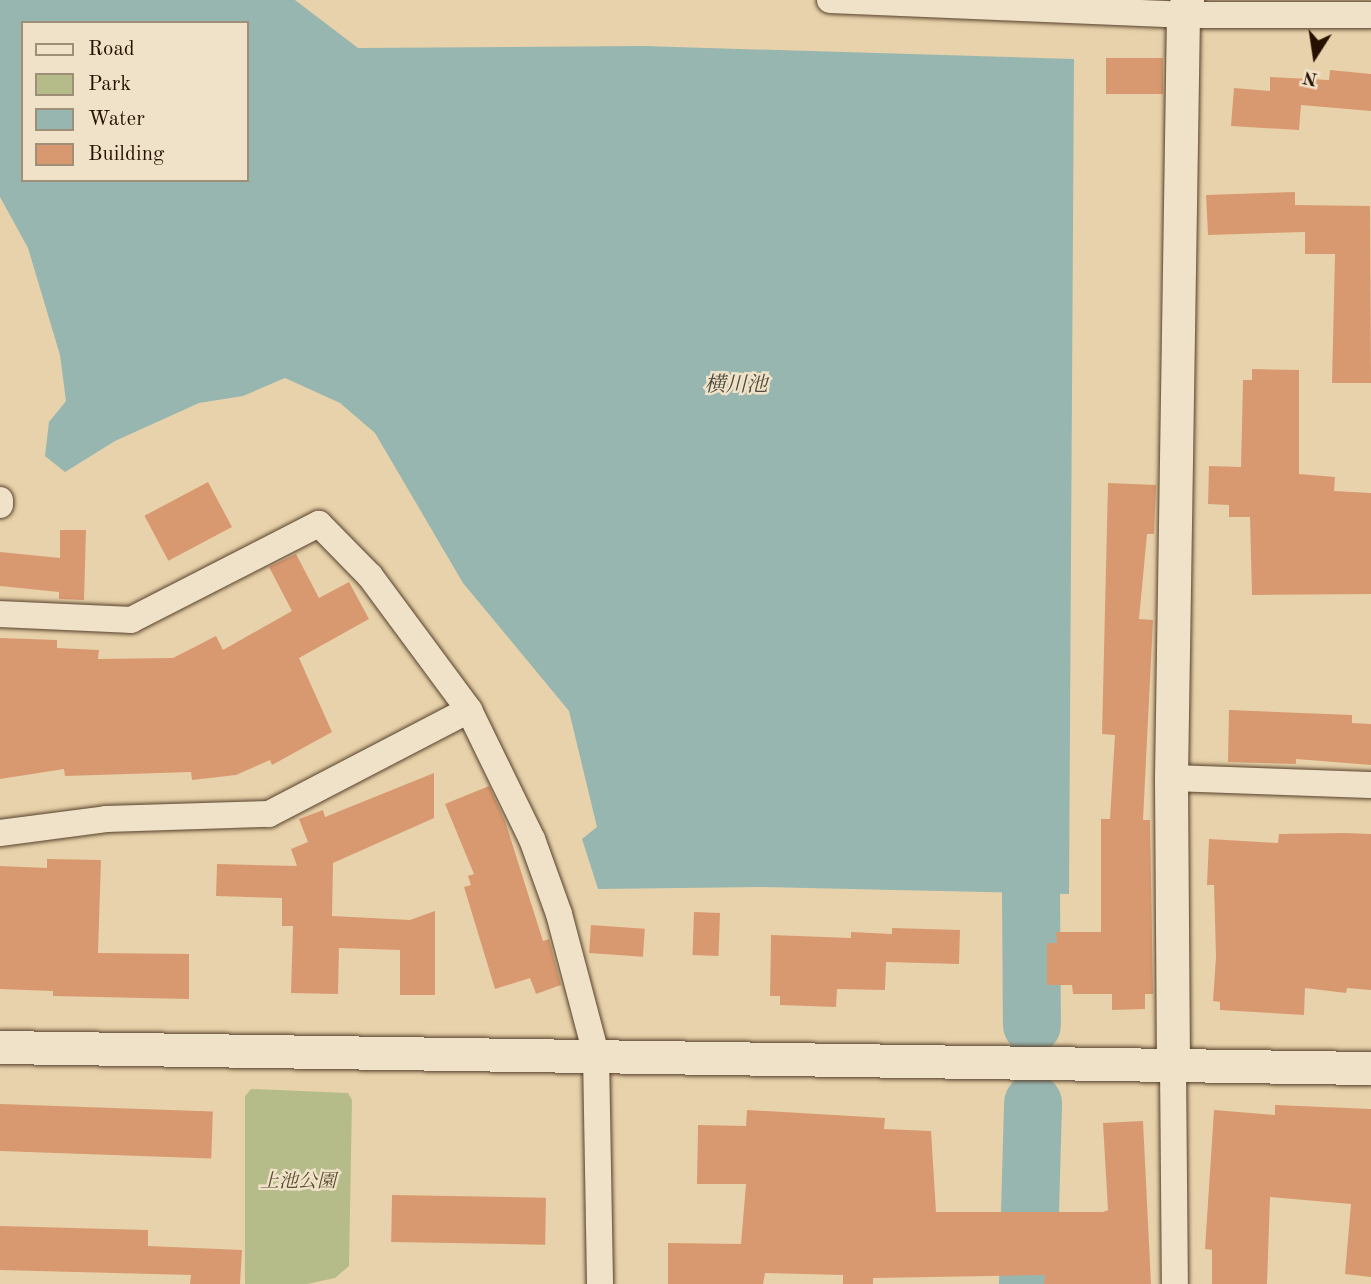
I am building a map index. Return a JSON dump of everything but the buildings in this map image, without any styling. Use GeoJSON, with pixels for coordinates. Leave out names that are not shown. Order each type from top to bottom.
{"type":"FeatureCollection","features":[{"type":"Feature","properties":{"kind":"street"},"geometry":{"type":"LineString","coordinates":[[830,0],[1185,7],[1371,15]]}},
{"type":"Feature","properties":{"kind":"street"},"geometry":{"type":"LineString","coordinates":[[1175,1284],[1171,778],[1185,7]]}},
{"type":"Feature","properties":{"kind":"street"},"geometry":{"type":"LineString","coordinates":[[0,500],[0,505]]}},
{"type":"Feature","properties":{"kind":"street"},"geometry":{"type":"LineString","coordinates":[[0,614],[131,620],[320,524],[370,576],[469,710],[532,839],[559,914],[596,1054],[600,1284]]}},
{"type":"Feature","properties":{"kind":"street"},"geometry":{"type":"LineString","coordinates":[[0,833],[106,819],[269,814],[469,710]]}},
{"type":"Feature","properties":{"kind":"street"},"geometry":{"type":"LineString","coordinates":[[1171,778],[1371,785]]}},
{"type":"Feature","properties":{"kind":"street"},"geometry":{"type":"LineString","coordinates":[[0,1047],[596,1054],[1371,1068]]}},
{"type":"Feature","properties":{"kind":"green space","name":"上池公園"},"geometry":{"type":"Polygon","coordinates":[[[251,1089],[348,1093],[352,1100],[349,1266],[335,1278],[307,1284],[245,1284],[245,1096],[251,1089]]]}},
{"type":"Feature","properties":{"kind":"water","name":"横川池"},"geometry":{"type":"Polygon","coordinates":[[[0,0],[295,0],[358,48],[643,46],[1074,59],[1069,894],[762,887],[598,889],[582,839],[597,827],[569,711],[463,583],[375,433],[340,403],[285,378],[243,396],[199,403],[115,441],[65,472],[45,456],[49,422],[66,401],[60,355],[28,248],[0,197],[0,0]]]}},
{"type":"Feature","properties":{"kind":"waterway"},"geometry":{"type":"LineString","coordinates":[[1031,893],[1032,1025]]}},
{"type":"Feature","properties":{"kind":"waterway"},"geometry":{"type":"LineString","coordinates":[[1028,1284],[1033,1103]]}}]}
